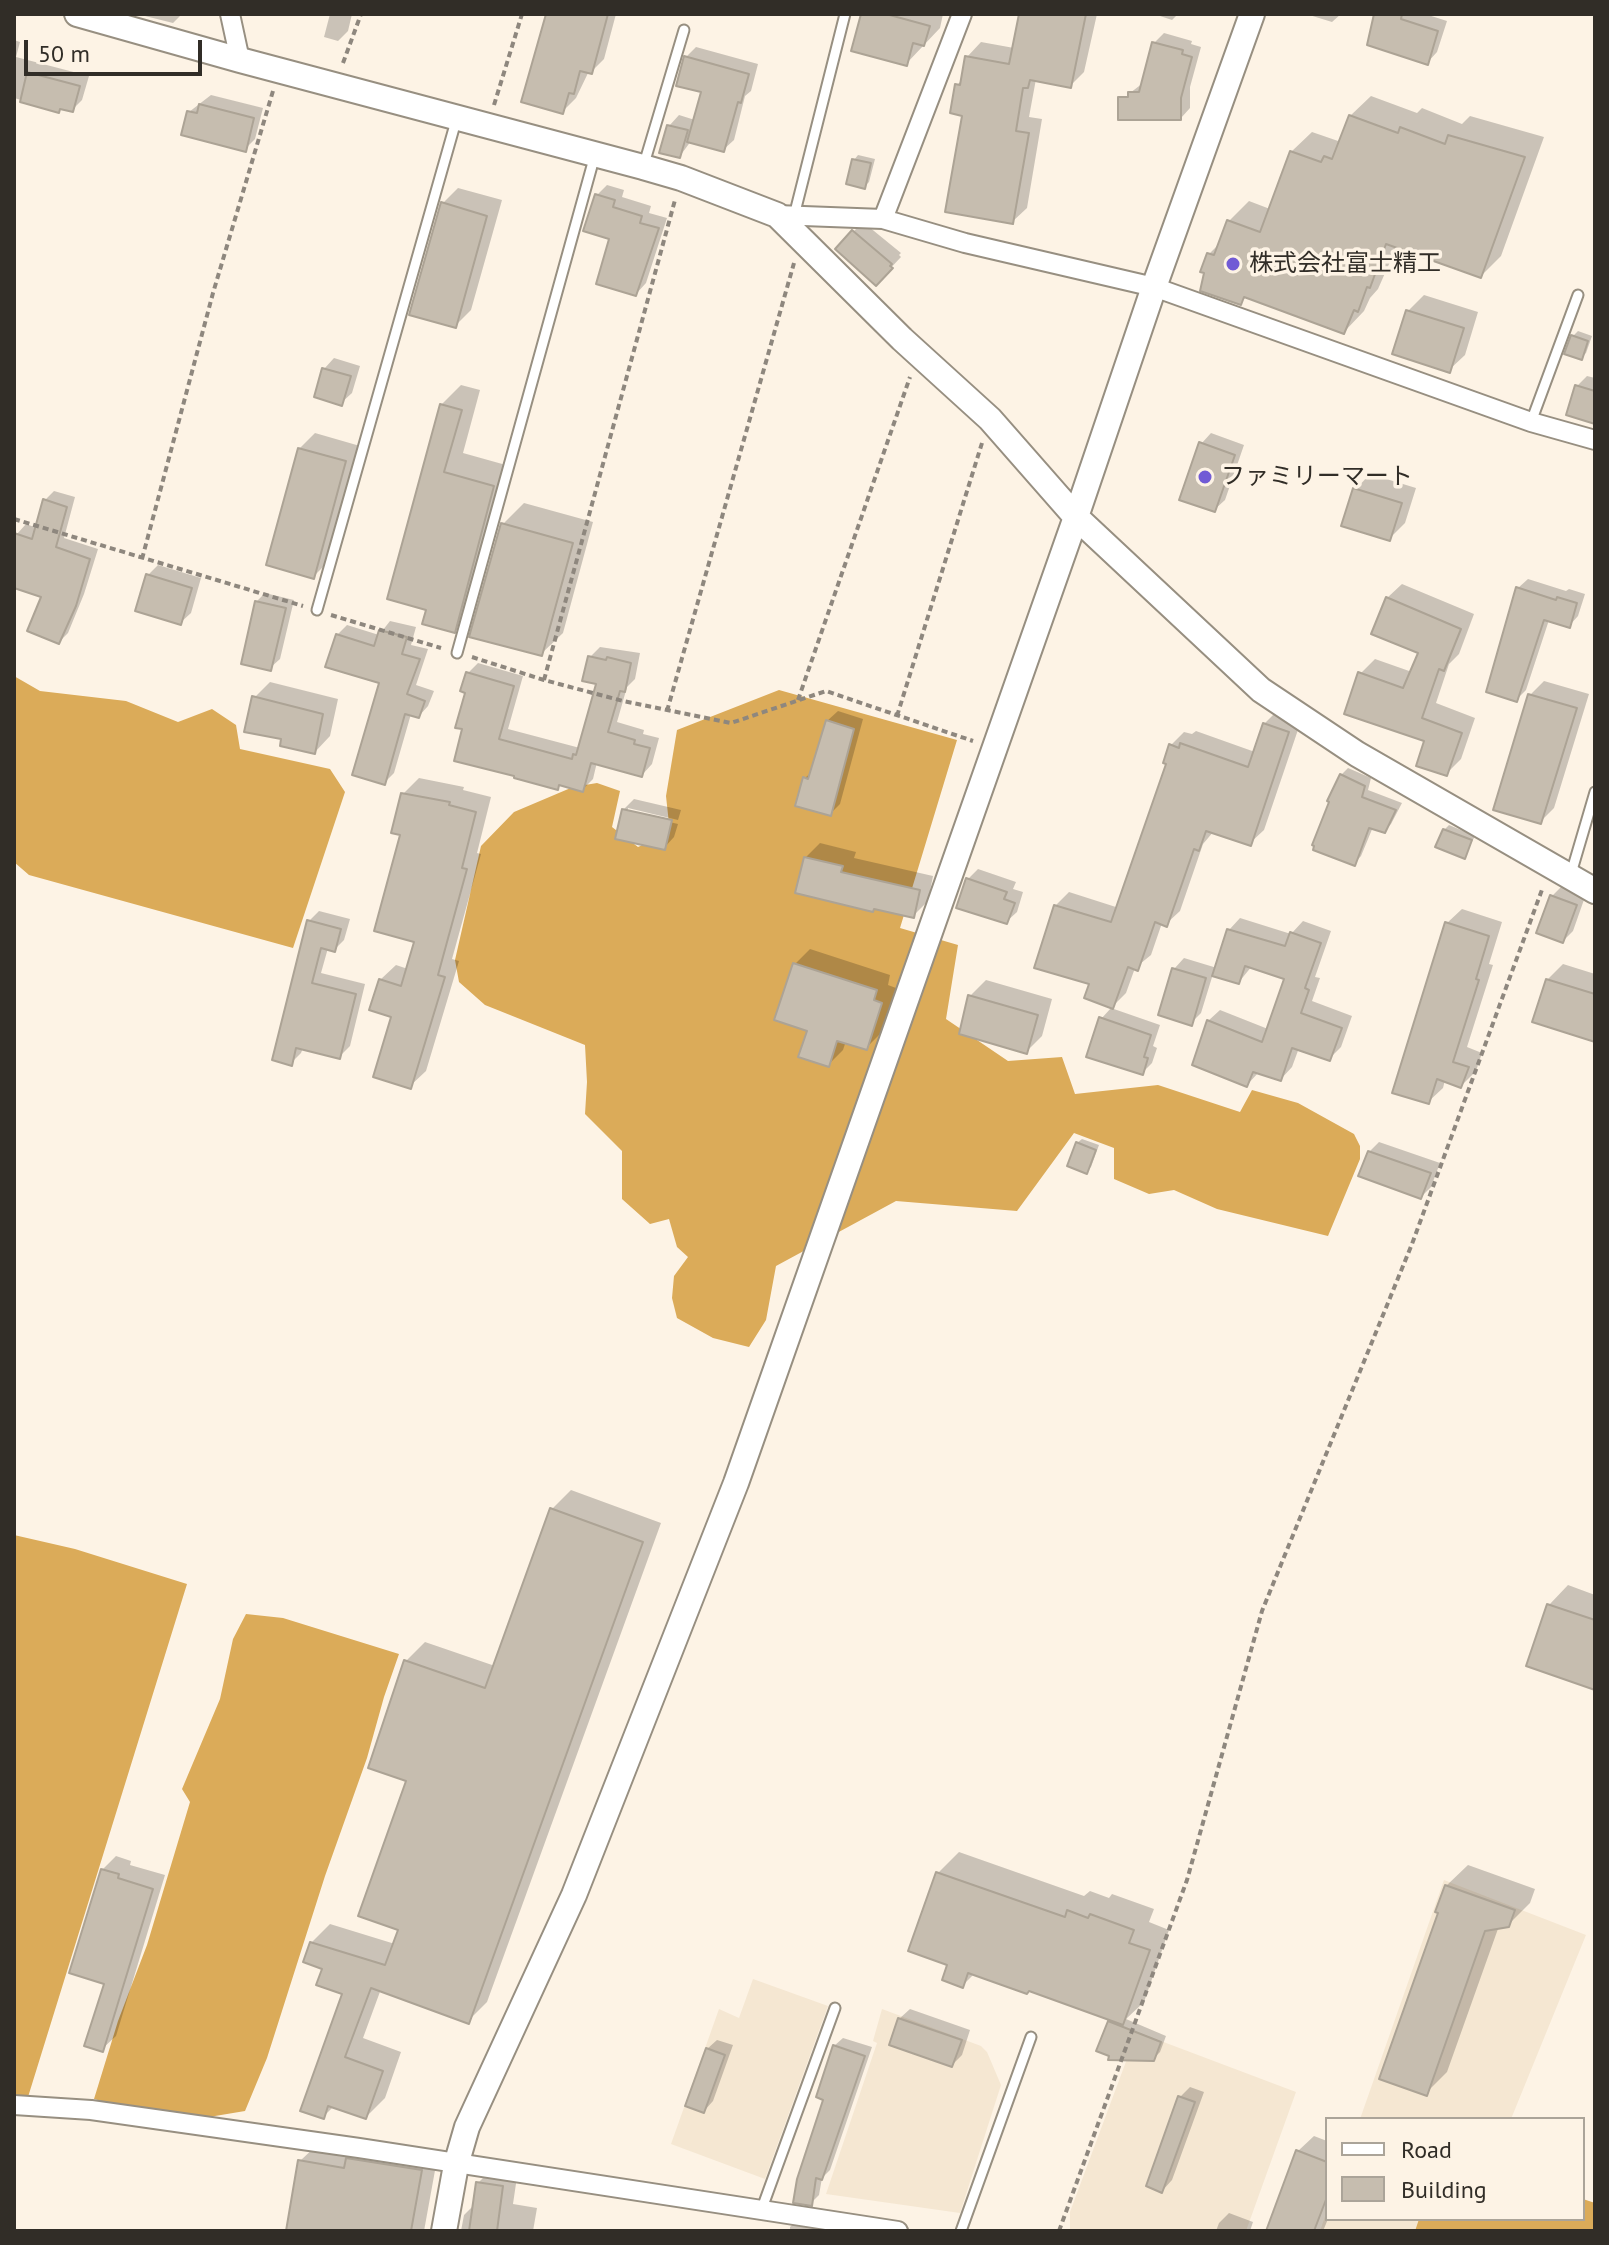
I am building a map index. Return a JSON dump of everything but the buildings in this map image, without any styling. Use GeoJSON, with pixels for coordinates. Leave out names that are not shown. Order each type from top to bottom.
{"type":"FeatureCollection","features":[{"type":"Feature","properties":{"kind":"street"},"geometry":{"type":"LineString","coordinates":[[77,14],[643,167],[786,215],[883,219],[965,243],[1154,287],[1531,422],[1595,440]]}},
{"type":"Feature","properties":{"kind":"street"},"geometry":{"type":"LineString","coordinates":[[230,14],[240,60]]}},
{"type":"Feature","properties":{"kind":"street"},"geometry":{"type":"LineString","coordinates":[[883,219],[962,14]]}},
{"type":"Feature","properties":{"kind":"street"},"geometry":{"type":"LineString","coordinates":[[444,2231],[456,2165],[467,2127],[574,1895],[736,1483],[1252,14]]}},
{"type":"Feature","properties":{"kind":"street"},"geometry":{"type":"LineString","coordinates":[[786,215],[801,240],[990,419],[1076,517],[1261,690],[1357,754],[1595,891]]}},
{"type":"Feature","properties":{"kind":"street"},"geometry":{"type":"LineString","coordinates":[[14,2105],[91,2110],[898,2231]]}},
{"type":"Feature","properties":{"kind":"lane"},"geometry":{"type":"LineString","coordinates":[[786,215],[845,14]]}},
{"type":"Feature","properties":{"kind":"lane"},"geometry":{"type":"LineString","coordinates":[[643,167],[684,30]]}},
{"type":"Feature","properties":{"kind":"lane"},"geometry":{"type":"LineString","coordinates":[[317,610],[457,118]]}},
{"type":"Feature","properties":{"kind":"lane"},"geometry":{"type":"LineString","coordinates":[[457,653],[595,154]]}},
{"type":"Feature","properties":{"kind":"lane"},"geometry":{"type":"LineString","coordinates":[[1531,422],[1578,295]]}},
{"type":"Feature","properties":{"kind":"lane"},"geometry":{"type":"LineString","coordinates":[[1560,872],[1595,792]]}},
{"type":"Feature","properties":{"kind":"lane"},"geometry":{"type":"LineString","coordinates":[[761,2211],[835,2008]]}},
{"type":"Feature","properties":{"kind":"lane"},"geometry":{"type":"LineString","coordinates":[[961,2231],[1031,2037]]}},
{"type":"Feature","properties":{"kind":"path"},"geometry":{"type":"LineString","coordinates":[[336,84],[361,14]]}},
{"type":"Feature","properties":{"kind":"path"},"geometry":{"type":"LineString","coordinates":[[487,126],[522,14]]}},
{"type":"Feature","properties":{"kind":"path"},"geometry":{"type":"LineString","coordinates":[[142,559],[213,293],[279,70]]}},
{"type":"Feature","properties":{"kind":"path"},"geometry":{"type":"LineString","coordinates":[[544,680],[681,178]]}},
{"type":"Feature","properties":{"kind":"path"},"geometry":{"type":"LineString","coordinates":[[667,711],[801,240]]}},
{"type":"Feature","properties":{"kind":"path"},"geometry":{"type":"LineString","coordinates":[[798,700],[919,354]]}},
{"type":"Feature","properties":{"kind":"path"},"geometry":{"type":"LineString","coordinates":[[897,716],[990,419]]}},
{"type":"Feature","properties":{"kind":"path"},"geometry":{"type":"LineString","coordinates":[[14,519],[544,680],[667,711],[731,723],[826,691],[995,748]]}},
{"type":"Feature","properties":{"kind":"path"},"geometry":{"type":"LineString","coordinates":[[1059,2231],[1187,1880],[1262,1611],[1560,872]]}},
{"type":"Feature","properties":{"kind":"shaded area"},"geometry":{"type":"Polygon","coordinates":[[[14,676],[40,691],[126,701],[178,722],[212,709],[236,725],[240,749],[330,769],[345,792],[293,948],[29,875],[14,862],[14,676]]]}},
{"type":"Feature","properties":{"kind":"shaded area"},"geometry":{"type":"Polygon","coordinates":[[[779,690],[957,740],[900,928],[958,945],[946,1019],[1008,1061],[1062,1057],[1075,1094],[1158,1085],[1240,1112],[1252,1090],[1298,1103],[1354,1134],[1360,1146],[1360,1159],[1328,1236],[1217,1209],[1174,1190],[1149,1194],[1114,1179],[1114,1148],[1074,1133],[1017,1211],[896,1201],[776,1266],[766,1320],[749,1347],[713,1338],[677,1318],[672,1298],[674,1276],[688,1257],[677,1247],[669,1219],[650,1224],[622,1199],[622,1151],[585,1114],[585,1045],[485,1005],[459,982],[455,960],[481,846],[514,812],[573,787],[597,783],[620,791],[612,827],[638,847],[670,833],[666,796],[677,730],[779,690]]]}},
{"type":"Feature","properties":{"kind":"shaded area"},"geometry":{"type":"Polygon","coordinates":[[[14,1535],[75,1549],[187,1584],[28,2097],[14,2096],[14,1535]]]}},
{"type":"Feature","properties":{"kind":"shaded area"},"geometry":{"type":"Polygon","coordinates":[[[246,1614],[283,1618],[399,1654],[367,1758],[325,1876],[267,2058],[245,2111],[209,2117],[127,2108],[94,2099],[118,2021],[147,1945],[190,1802],[182,1789],[220,1699],[233,1639],[246,1614]]]}},
{"type":"Feature","properties":{"kind":"shaded area"},"geometry":{"type":"Polygon","coordinates":[[[1444,1880],[1586,1935],[1512,2117],[1361,2117],[1444,1880]]]}},
{"type":"Feature","properties":{"kind":"shaded area"},"geometry":{"type":"Polygon","coordinates":[[[753,1979],[828,2006],[765,2179],[671,2144],[719,2009],[739,2018],[753,1979]]]}},
{"type":"Feature","properties":{"kind":"shaded area"},"geometry":{"type":"Polygon","coordinates":[[[882,2009],[981,2046],[987,2052],[1001,2085],[960,2213],[826,2194],[877,2043],[873,2041],[882,2009]]]}},
{"type":"Feature","properties":{"kind":"shaded area"},"geometry":{"type":"Polygon","coordinates":[[[1137,2032],[1296,2092],[1246,2231],[1070,2230],[1070,2212],[1137,2032]]]}},
{"type":"Feature","properties":{"kind":"shaded area"},"geometry":{"type":"Polygon","coordinates":[[[1585,2200],[1595,2203],[1595,2231],[1415,2231],[1418,2221],[1585,2221],[1585,2200]]]}},
{"type":"Feature","properties":{"kind":"shaded area"},"geometry":{"type":"Polygon","coordinates":[[[1325,2217],[1325,2221],[1418,2221],[1415,2231],[1320,2231],[1325,2217]]]}},
{"type":"Feature","properties":{"kind":"place","name":"株式会社富士精工"},"geometry":{"type":"Point","coordinates":[1233,264]}},
{"type":"Feature","properties":{"kind":"place","name":"ファミリーマート"},"geometry":{"type":"Point","coordinates":[1205,477]}}]}
